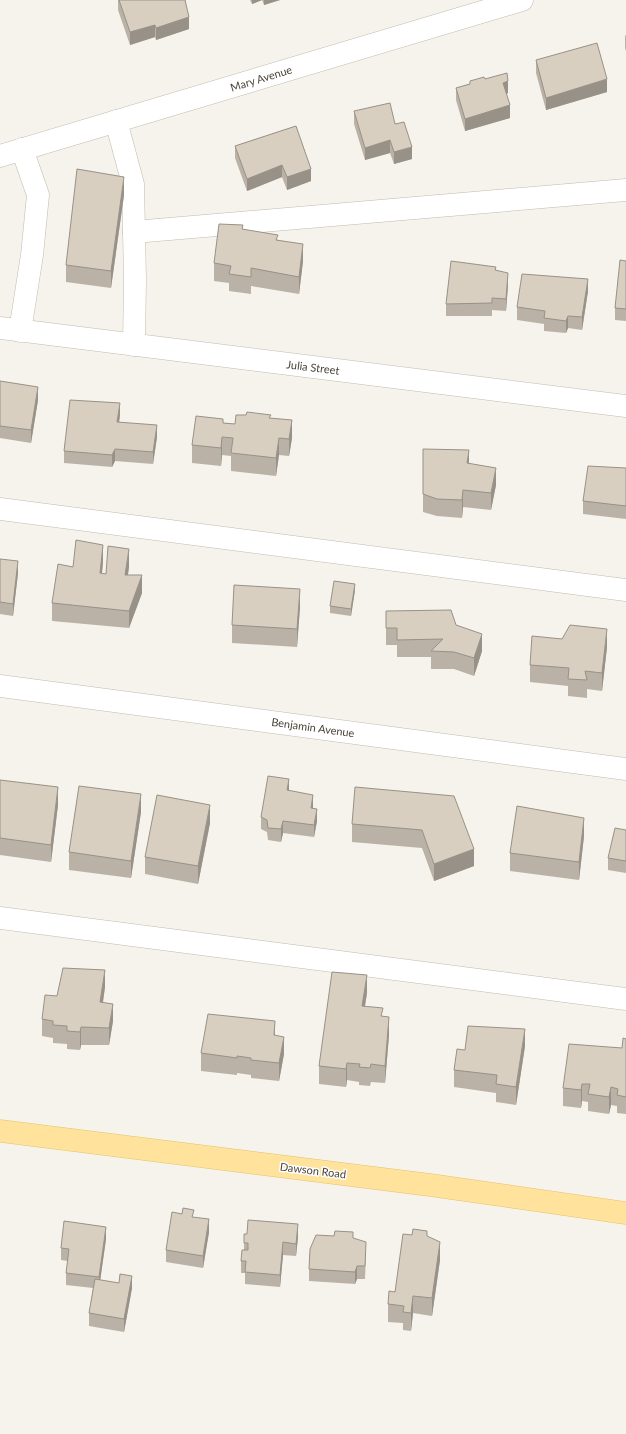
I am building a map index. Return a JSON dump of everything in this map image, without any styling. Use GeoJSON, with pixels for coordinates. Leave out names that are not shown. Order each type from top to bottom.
{"type":"FeatureCollection","features":[{"type":"Feature","properties":{"kind":"main road","name":"Dawson Road"},"geometry":{"type":"LineString","coordinates":[[0,1131],[430,1185],[626,1213]]}},
{"type":"Feature","properties":{"kind":"street","name":"Mary Avenue"},"geometry":{"type":"LineString","coordinates":[[0,156],[522,0]]}},
{"type":"Feature","properties":{"kind":"street"},"geometry":{"type":"LineString","coordinates":[[116,121],[133,184],[135,279],[134,345]]}},
{"type":"Feature","properties":{"kind":"street"},"geometry":{"type":"LineString","coordinates":[[10,329],[32,255],[38,195],[22,149]]}},
{"type":"Feature","properties":{"kind":"street"},"geometry":{"type":"LineString","coordinates":[[134,232],[626,190]]}},
{"type":"Feature","properties":{"kind":"street","name":"Julia Street"},"geometry":{"type":"LineString","coordinates":[[10,329],[626,406]]}},
{"type":"Feature","properties":{"kind":"street"},"geometry":{"type":"LineString","coordinates":[[0,509],[626,590]]}},
{"type":"Feature","properties":{"kind":"street","name":"Benjamin Avenue"},"geometry":{"type":"LineString","coordinates":[[0,686],[626,769]]}},
{"type":"Feature","properties":{"kind":"street"},"geometry":{"type":"LineString","coordinates":[[0,918],[626,999]]}},
{"type":"Feature","properties":{"kind":"building"},"geometry":{"type":"Polygon","coordinates":[[[119,0],[185,0],[189,17],[156,28],[155,25],[130,32],[119,0]]]}},
{"type":"Feature","properties":{"kind":"building"},"geometry":{"type":"Polygon","coordinates":[[[597,43],[607,79],[546,98],[536,60],[597,43]]]}},
{"type":"Feature","properties":{"kind":"building"},"geometry":{"type":"Polygon","coordinates":[[[507,73],[508,81],[503,83],[510,105],[465,119],[456,88],[470,84],[470,81],[484,77],[485,79],[507,73]]]}},
{"type":"Feature","properties":{"kind":"building"},"geometry":{"type":"Polygon","coordinates":[[[390,103],[395,124],[404,122],[412,147],[394,152],[390,140],[365,148],[354,111],[390,103]]]}},
{"type":"Feature","properties":{"kind":"building"},"geometry":{"type":"Polygon","coordinates":[[[296,126],[311,169],[287,177],[282,165],[247,179],[235,146],[296,126]]]}},
{"type":"Feature","properties":{"kind":"building"},"geometry":{"type":"Polygon","coordinates":[[[77,169],[124,177],[111,271],[66,265],[77,169]]]}},
{"type":"Feature","properties":{"kind":"building"},"geometry":{"type":"Polygon","coordinates":[[[219,224],[243,225],[242,229],[278,235],[276,240],[303,244],[299,277],[251,268],[251,277],[229,274],[231,266],[214,263],[219,224]]]}},
{"type":"Feature","properties":{"kind":"building"},"geometry":{"type":"Polygon","coordinates":[[[620,260],[626,261],[626,309],[615,308],[620,260]]]}},
{"type":"Feature","properties":{"kind":"building"},"geometry":{"type":"Polygon","coordinates":[[[451,261],[496,267],[495,270],[508,273],[506,299],[492,298],[492,303],[446,304],[451,261]]]}},
{"type":"Feature","properties":{"kind":"building"},"geometry":{"type":"Polygon","coordinates":[[[522,274],[588,279],[582,317],[568,316],[566,321],[544,318],[545,311],[517,307],[522,274]]]}},
{"type":"Feature","properties":{"kind":"building"},"geometry":{"type":"Polygon","coordinates":[[[0,381],[38,387],[31,430],[0,426],[0,381]]]}},
{"type":"Feature","properties":{"kind":"building"},"geometry":{"type":"Polygon","coordinates":[[[70,400],[120,403],[117,422],[157,425],[153,452],[115,449],[112,455],[64,451],[70,400]]]}},
{"type":"Feature","properties":{"kind":"building"},"geometry":{"type":"Polygon","coordinates":[[[247,412],[271,415],[269,418],[292,420],[289,439],[279,438],[276,458],[231,453],[233,438],[222,437],[221,448],[192,445],[196,416],[223,419],[223,423],[235,424],[236,415],[246,415],[247,412]]]}},
{"type":"Feature","properties":{"kind":"building"},"geometry":{"type":"Polygon","coordinates":[[[423,449],[469,450],[467,463],[496,468],[491,493],[463,490],[462,500],[437,499],[423,494],[423,449]]]}},
{"type":"Feature","properties":{"kind":"building"},"geometry":{"type":"Polygon","coordinates":[[[588,466],[626,468],[626,506],[583,501],[588,466]]]}},
{"type":"Feature","properties":{"kind":"building"},"geometry":{"type":"Polygon","coordinates":[[[76,540],[103,545],[100,573],[106,574],[108,546],[129,549],[125,575],[142,575],[129,611],[52,603],[58,564],[73,567],[76,540]]]}},
{"type":"Feature","properties":{"kind":"building"},"geometry":{"type":"Polygon","coordinates":[[[0,559],[18,561],[13,604],[0,602],[0,559]]]}},
{"type":"Feature","properties":{"kind":"building"},"geometry":{"type":"Polygon","coordinates":[[[334,581],[355,584],[351,609],[330,606],[334,581]]]}},
{"type":"Feature","properties":{"kind":"building"},"geometry":{"type":"Polygon","coordinates":[[[234,585],[300,589],[297,629],[232,625],[234,585]]]}},
{"type":"Feature","properties":{"kind":"building"},"geometry":{"type":"Polygon","coordinates":[[[451,610],[456,625],[482,634],[474,658],[454,652],[431,651],[443,639],[397,640],[397,628],[386,628],[386,611],[451,610]]]}},
{"type":"Feature","properties":{"kind":"building"},"geometry":{"type":"Polygon","coordinates":[[[570,625],[607,629],[602,673],[585,671],[587,680],[568,679],[569,668],[530,665],[532,636],[562,639],[570,625]]]}},
{"type":"Feature","properties":{"kind":"building"},"geometry":{"type":"Polygon","coordinates":[[[268,776],[289,779],[287,790],[313,795],[311,808],[317,809],[314,825],[283,821],[281,829],[268,828],[267,820],[261,817],[268,776]]]}},
{"type":"Feature","properties":{"kind":"building"},"geometry":{"type":"Polygon","coordinates":[[[0,780],[58,787],[51,845],[0,838],[0,780]]]}},
{"type":"Feature","properties":{"kind":"building"},"geometry":{"type":"Polygon","coordinates":[[[79,786],[141,794],[131,861],[69,852],[79,786]]]}},
{"type":"Feature","properties":{"kind":"building"},"geometry":{"type":"Polygon","coordinates":[[[355,787],[454,796],[474,849],[434,864],[422,830],[352,824],[355,787]]]}},
{"type":"Feature","properties":{"kind":"building"},"geometry":{"type":"Polygon","coordinates":[[[157,795],[210,805],[198,866],[145,857],[157,795]]]}},
{"type":"Feature","properties":{"kind":"building"},"geometry":{"type":"Polygon","coordinates":[[[517,806],[584,818],[579,862],[510,853],[517,806]]]}},
{"type":"Feature","properties":{"kind":"building"},"geometry":{"type":"Polygon","coordinates":[[[615,828],[626,830],[626,861],[608,858],[615,828]]]}},
{"type":"Feature","properties":{"kind":"building"},"geometry":{"type":"Polygon","coordinates":[[[63,968],[105,970],[100,1002],[113,1004],[109,1028],[81,1027],[80,1032],[67,1031],[67,1026],[53,1025],[53,1021],[42,1019],[45,995],[57,996],[63,968]]]}},
{"type":"Feature","properties":{"kind":"building"},"geometry":{"type":"Polygon","coordinates":[[[332,972],[367,975],[362,1006],[383,1008],[381,1016],[389,1017],[385,1066],[371,1064],[370,1068],[359,1067],[360,1064],[347,1063],[346,1069],[319,1066],[332,972]]]}},
{"type":"Feature","properties":{"kind":"building"},"geometry":{"type":"Polygon","coordinates":[[[208,1014],[275,1021],[274,1035],[284,1037],[279,1063],[251,1060],[251,1058],[237,1056],[237,1058],[201,1053],[208,1014]]]}},
{"type":"Feature","properties":{"kind":"building"},"geometry":{"type":"Polygon","coordinates":[[[468,1026],[525,1029],[516,1087],[496,1084],[497,1075],[454,1070],[457,1049],[465,1050],[468,1026]]]}},
{"type":"Feature","properties":{"kind":"building"},"geometry":{"type":"Polygon","coordinates":[[[623,1038],[626,1039],[626,1097],[617,1095],[618,1089],[611,1087],[609,1097],[588,1094],[590,1084],[582,1084],[581,1090],[563,1088],[569,1044],[622,1048],[623,1038]]]}},
{"type":"Feature","properties":{"kind":"building"},"geometry":{"type":"Polygon","coordinates":[[[183,1208],[194,1210],[192,1217],[209,1219],[203,1256],[166,1250],[172,1212],[182,1214],[183,1208]]]}},
{"type":"Feature","properties":{"kind":"building"},"geometry":{"type":"Polygon","coordinates":[[[248,1220],[298,1224],[296,1244],[283,1242],[280,1275],[245,1272],[246,1261],[241,1261],[242,1250],[248,1250],[248,1243],[244,1243],[244,1234],[247,1234],[248,1220]]]}},
{"type":"Feature","properties":{"kind":"building"},"geometry":{"type":"Polygon","coordinates":[[[64,1221],[106,1227],[99,1277],[66,1273],[69,1249],[61,1248],[64,1221]]]}},
{"type":"Feature","properties":{"kind":"building"},"geometry":{"type":"Polygon","coordinates":[[[413,1229],[427,1231],[427,1236],[440,1242],[432,1298],[413,1296],[411,1313],[403,1312],[404,1306],[388,1304],[389,1291],[395,1292],[403,1234],[412,1235],[413,1229]]]}},
{"type":"Feature","properties":{"kind":"building"},"geometry":{"type":"Polygon","coordinates":[[[335,1231],[353,1232],[353,1238],[366,1242],[365,1266],[357,1266],[355,1272],[309,1269],[310,1249],[316,1235],[334,1236],[335,1231]]]}},
{"type":"Feature","properties":{"kind":"building"},"geometry":{"type":"Polygon","coordinates":[[[120,1274],[132,1276],[124,1319],[89,1313],[95,1279],[119,1283],[120,1274]]]}}]}
